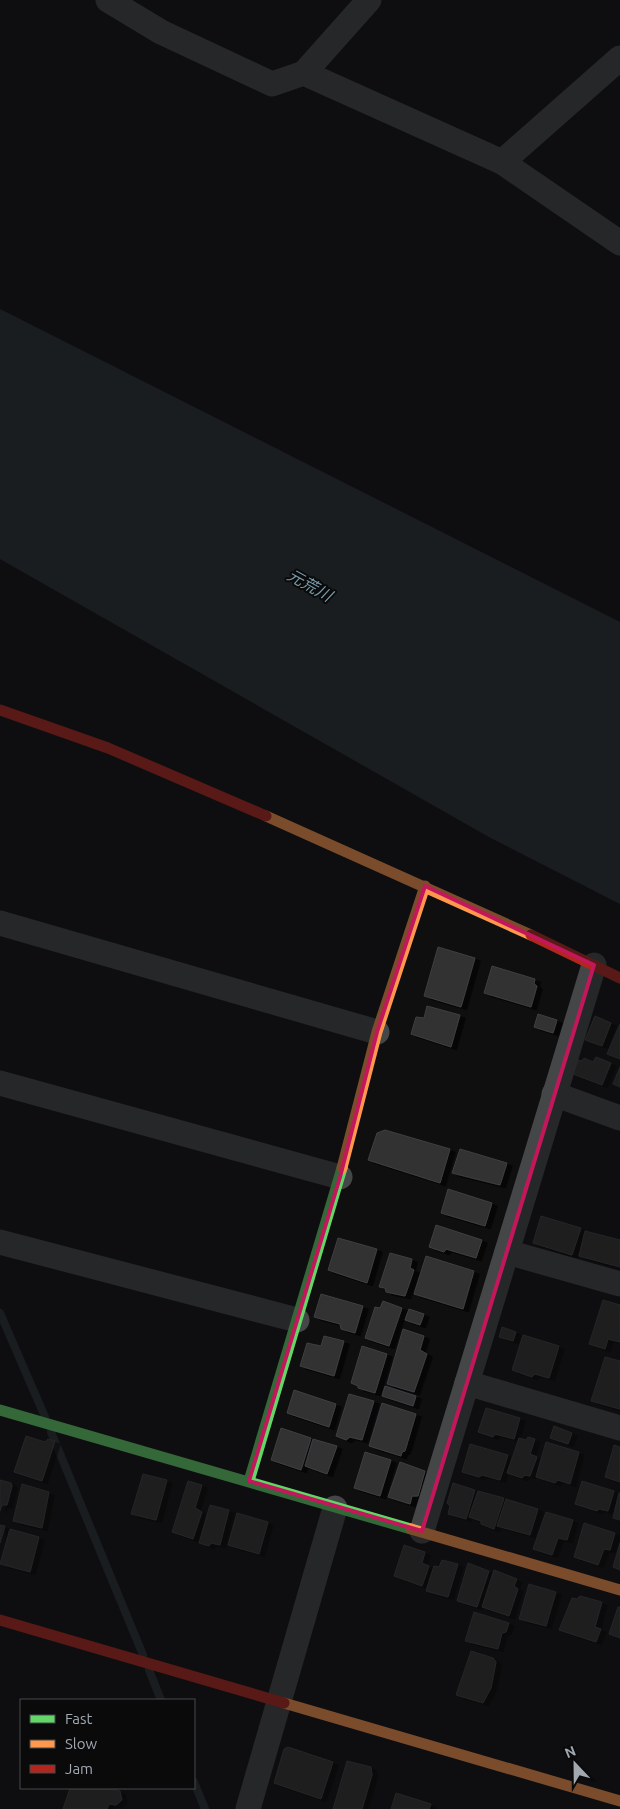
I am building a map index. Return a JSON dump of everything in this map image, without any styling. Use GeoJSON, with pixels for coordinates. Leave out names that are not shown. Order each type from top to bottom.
{"type":"FeatureCollection","features":[{"type":"Feature","properties":{"kind":"street"},"geometry":{"type":"LineString","coordinates":[[108,0],[161,32],[272,84],[304,72],[369,0]]}},
{"type":"Feature","properties":{"kind":"street"},"geometry":{"type":"LineString","coordinates":[[502,162],[620,58]]}},
{"type":"Feature","properties":{"kind":"street"},"geometry":{"type":"LineString","coordinates":[[304,72],[502,162],[620,243]]}},
{"type":"Feature","properties":{"kind":"street"},"geometry":{"type":"LineString","coordinates":[[0,710],[51,726],[118,751],[425,886],[620,978]]}},
{"type":"Feature","properties":{"kind":"street"},"geometry":{"type":"LineString","coordinates":[[249,1481],[340,1177],[378,1032],[425,886]]}},
{"type":"Feature","properties":{"kind":"street"},"geometry":{"type":"LineString","coordinates":[[0,923],[378,1032]]}},
{"type":"Feature","properties":{"kind":"street"},"geometry":{"type":"LineString","coordinates":[[422,1531],[594,965]]}},
{"type":"Feature","properties":{"kind":"street"},"geometry":{"type":"LineString","coordinates":[[0,1083],[340,1177]]}},
{"type":"Feature","properties":{"kind":"street"},"geometry":{"type":"LineString","coordinates":[[554,1094],[620,1118]]}},
{"type":"Feature","properties":{"kind":"street"},"geometry":{"type":"LineString","coordinates":[[0,1242],[297,1320]]}},
{"type":"Feature","properties":{"kind":"street"},"geometry":{"type":"LineString","coordinates":[[506,1252],[620,1284]]}},
{"type":"Feature","properties":{"kind":"street"},"geometry":{"type":"LineString","coordinates":[[467,1383],[620,1428]]}},
{"type":"Feature","properties":{"kind":"street"},"geometry":{"type":"LineString","coordinates":[[0,1410],[620,1590]]}},
{"type":"Feature","properties":{"kind":"street"},"geometry":{"type":"LineString","coordinates":[[248,1809],[334,1508]]}},
{"type":"Feature","properties":{"kind":"street"},"geometry":{"type":"LineString","coordinates":[[0,1620],[620,1801]]}},
{"type":"Feature","properties":{"kind":"highlighted area"},"geometry":{"type":"Polygon","coordinates":[[[425,886],[594,965],[422,1531],[249,1481],[340,1177],[377,1032],[425,886]]]}},
{"type":"Feature","properties":{"kind":"water","name":"元荒川"},"geometry":{"type":"Polygon","coordinates":[[[0,309],[620,622],[620,904],[489,837],[0,559],[0,309]]]}},
{"type":"Feature","properties":{"kind":"building"},"geometry":{"type":"Polygon","coordinates":[[[438,947],[475,958],[461,1007],[424,996],[438,947]]]}},
{"type":"Feature","properties":{"kind":"building"},"geometry":{"type":"Polygon","coordinates":[[[492,966],[535,979],[534,984],[537,986],[531,1007],[484,993],[492,966]]]}},
{"type":"Feature","properties":{"kind":"building"},"geometry":{"type":"Polygon","coordinates":[[[427,1006],[460,1015],[451,1047],[411,1034],[416,1017],[424,1018],[427,1006]]]}},
{"type":"Feature","properties":{"kind":"building"},"geometry":{"type":"Polygon","coordinates":[[[538,1014],[557,1020],[553,1033],[534,1027],[538,1014]]]}},
{"type":"Feature","properties":{"kind":"building"},"geometry":{"type":"Polygon","coordinates":[[[595,1016],[611,1023],[602,1046],[585,1040],[595,1016]]]}},
{"type":"Feature","properties":{"kind":"building"},"geometry":{"type":"Polygon","coordinates":[[[620,1024],[620,1059],[607,1054],[620,1024]]]}},
{"type":"Feature","properties":{"kind":"building"},"geometry":{"type":"Polygon","coordinates":[[[596,1057],[611,1063],[602,1085],[573,1074],[578,1060],[582,1061],[584,1058],[593,1062],[596,1057]]]}},
{"type":"Feature","properties":{"kind":"building"},"geometry":{"type":"Polygon","coordinates":[[[620,1067],[620,1087],[613,1084],[620,1067]]]}},
{"type":"Feature","properties":{"kind":"building"},"geometry":{"type":"Polygon","coordinates":[[[385,1130],[450,1149],[440,1183],[368,1160],[377,1133],[385,1130]]]}},
{"type":"Feature","properties":{"kind":"building"},"geometry":{"type":"Polygon","coordinates":[[[460,1149],[507,1163],[500,1185],[452,1173],[460,1149]]]}},
{"type":"Feature","properties":{"kind":"building"},"geometry":{"type":"Polygon","coordinates":[[[448,1189],[492,1203],[485,1226],[441,1213],[448,1189]]]}},
{"type":"Feature","properties":{"kind":"building"},"geometry":{"type":"Polygon","coordinates":[[[541,1216],[581,1228],[572,1255],[533,1243],[541,1216]]]}},
{"type":"Feature","properties":{"kind":"building"},"geometry":{"type":"Polygon","coordinates":[[[436,1225],[482,1240],[476,1258],[446,1249],[444,1252],[429,1247],[436,1225]]]}},
{"type":"Feature","properties":{"kind":"building"},"geometry":{"type":"Polygon","coordinates":[[[585,1231],[620,1240],[620,1267],[579,1256],[585,1231]]]}},
{"type":"Feature","properties":{"kind":"building"},"geometry":{"type":"Polygon","coordinates":[[[338,1238],[377,1249],[367,1283],[328,1270],[338,1238]]]}},
{"type":"Feature","properties":{"kind":"building"},"geometry":{"type":"Polygon","coordinates":[[[390,1253],[412,1259],[410,1268],[414,1270],[405,1296],[386,1292],[385,1288],[379,1287],[390,1253]]]}},
{"type":"Feature","properties":{"kind":"building"},"geometry":{"type":"Polygon","coordinates":[[[426,1256],[474,1271],[463,1309],[414,1294],[426,1256]]]}},
{"type":"Feature","properties":{"kind":"building"},"geometry":{"type":"Polygon","coordinates":[[[321,1294],[363,1306],[355,1333],[341,1329],[340,1324],[314,1317],[321,1294]]]}},
{"type":"Feature","properties":{"kind":"building"},"geometry":{"type":"Polygon","coordinates":[[[603,1300],[620,1305],[620,1342],[608,1339],[605,1349],[589,1344],[603,1300]]]}},
{"type":"Feature","properties":{"kind":"building"},"geometry":{"type":"Polygon","coordinates":[[[383,1301],[402,1308],[389,1346],[365,1338],[375,1307],[380,1308],[383,1301]]]}},
{"type":"Feature","properties":{"kind":"building"},"geometry":{"type":"Polygon","coordinates":[[[409,1309],[424,1314],[420,1325],[405,1320],[409,1309]]]}},
{"type":"Feature","properties":{"kind":"building"},"geometry":{"type":"Polygon","coordinates":[[[502,1327],[516,1332],[513,1341],[499,1337],[502,1327]]]}},
{"type":"Feature","properties":{"kind":"building"},"geometry":{"type":"Polygon","coordinates":[[[403,1329],[424,1336],[420,1350],[427,1354],[414,1392],[387,1384],[403,1329]]]}},
{"type":"Feature","properties":{"kind":"building"},"geometry":{"type":"Polygon","coordinates":[[[523,1335],[559,1346],[549,1378],[535,1374],[532,1377],[512,1370],[523,1335]]]}},
{"type":"Feature","properties":{"kind":"building"},"geometry":{"type":"Polygon","coordinates":[[[324,1336],[344,1341],[334,1376],[300,1366],[307,1343],[321,1346],[324,1336]]]}},
{"type":"Feature","properties":{"kind":"building"},"geometry":{"type":"Polygon","coordinates":[[[362,1346],[387,1354],[375,1393],[358,1388],[358,1386],[351,1383],[362,1346]]]}},
{"type":"Feature","properties":{"kind":"building"},"geometry":{"type":"Polygon","coordinates":[[[605,1357],[620,1361],[620,1409],[591,1401],[605,1357]]]}},
{"type":"Feature","properties":{"kind":"building"},"geometry":{"type":"Polygon","coordinates":[[[385,1386],[416,1396],[413,1406],[382,1396],[385,1386]]]}},
{"type":"Feature","properties":{"kind":"building"},"geometry":{"type":"Polygon","coordinates":[[[294,1390],[336,1404],[329,1427],[287,1413],[294,1390]]]}},
{"type":"Feature","properties":{"kind":"building"},"geometry":{"type":"Polygon","coordinates":[[[349,1394],[374,1401],[362,1440],[350,1437],[346,1440],[336,1436],[349,1394]]]}},
{"type":"Feature","properties":{"kind":"building"},"geometry":{"type":"Polygon","coordinates":[[[382,1403],[416,1414],[405,1451],[402,1452],[401,1456],[369,1446],[382,1403]]]}},
{"type":"Feature","properties":{"kind":"building"},"geometry":{"type":"Polygon","coordinates":[[[486,1408],[520,1418],[514,1439],[495,1434],[493,1437],[478,1432],[486,1408]]]}},
{"type":"Feature","properties":{"kind":"building"},"geometry":{"type":"Polygon","coordinates":[[[554,1426],[572,1433],[568,1444],[550,1438],[554,1426]]]}},
{"type":"Feature","properties":{"kind":"building"},"geometry":{"type":"Polygon","coordinates":[[[281,1428],[311,1438],[301,1470],[271,1460],[281,1428]]]}},
{"type":"Feature","properties":{"kind":"building"},"geometry":{"type":"Polygon","coordinates":[[[26,1436],[45,1442],[48,1439],[55,1441],[42,1481],[14,1472],[26,1436]]]}},
{"type":"Feature","properties":{"kind":"building"},"geometry":{"type":"Polygon","coordinates":[[[528,1437],[535,1439],[530,1454],[537,1457],[530,1476],[525,1475],[522,1478],[507,1473],[519,1438],[526,1440],[528,1437]]]}},
{"type":"Feature","properties":{"kind":"building"},"geometry":{"type":"Polygon","coordinates":[[[313,1439],[337,1446],[327,1474],[305,1466],[313,1439]]]}},
{"type":"Feature","properties":{"kind":"building"},"geometry":{"type":"Polygon","coordinates":[[[546,1442],[579,1452],[570,1484],[558,1480],[555,1483],[536,1477],[546,1442]]]}},
{"type":"Feature","properties":{"kind":"building"},"geometry":{"type":"Polygon","coordinates":[[[470,1444],[508,1455],[500,1480],[462,1472],[470,1444]]]}},
{"type":"Feature","properties":{"kind":"building"},"geometry":{"type":"Polygon","coordinates":[[[614,1445],[620,1447],[620,1482],[605,1477],[614,1445]]]}},
{"type":"Feature","properties":{"kind":"building"},"geometry":{"type":"Polygon","coordinates":[[[365,1452],[391,1460],[380,1496],[354,1488],[365,1452]]]}},
{"type":"Feature","properties":{"kind":"building"},"geometry":{"type":"Polygon","coordinates":[[[400,1462],[425,1471],[418,1496],[412,1496],[410,1504],[388,1497],[400,1462]]]}},
{"type":"Feature","properties":{"kind":"building"},"geometry":{"type":"Polygon","coordinates":[[[143,1474],[167,1480],[156,1520],[131,1514],[143,1474]]]}},
{"type":"Feature","properties":{"kind":"building"},"geometry":{"type":"Polygon","coordinates":[[[0,1480],[11,1483],[12,1486],[7,1505],[2,1505],[0,1511],[0,1480]]]}},
{"type":"Feature","properties":{"kind":"building"},"geometry":{"type":"Polygon","coordinates":[[[188,1481],[202,1485],[195,1508],[202,1512],[193,1539],[172,1532],[188,1481]]]}},
{"type":"Feature","properties":{"kind":"building"},"geometry":{"type":"Polygon","coordinates":[[[582,1481],[614,1491],[608,1511],[599,1509],[597,1511],[575,1504],[582,1481]]]}},
{"type":"Feature","properties":{"kind":"building"},"geometry":{"type":"Polygon","coordinates":[[[453,1483],[475,1490],[466,1519],[448,1514],[450,1506],[447,1503],[453,1483]]]}},
{"type":"Feature","properties":{"kind":"building"},"geometry":{"type":"Polygon","coordinates":[[[22,1484],[49,1492],[42,1528],[13,1521],[22,1484]]]}},
{"type":"Feature","properties":{"kind":"building"},"geometry":{"type":"Polygon","coordinates":[[[478,1491],[504,1498],[494,1529],[481,1524],[481,1521],[469,1517],[478,1491]]]}},
{"type":"Feature","properties":{"kind":"building"},"geometry":{"type":"Polygon","coordinates":[[[620,1493],[620,1520],[613,1518],[620,1493]]]}},
{"type":"Feature","properties":{"kind":"building"},"geometry":{"type":"Polygon","coordinates":[[[506,1499],[538,1509],[530,1535],[497,1526],[506,1499]]]}},
{"type":"Feature","properties":{"kind":"building"},"geometry":{"type":"Polygon","coordinates":[[[210,1505],[229,1510],[220,1545],[211,1543],[209,1546],[199,1543],[210,1505]]]}},
{"type":"Feature","properties":{"kind":"building"},"geometry":{"type":"Polygon","coordinates":[[[546,1512],[573,1520],[567,1540],[558,1538],[552,1555],[533,1549],[546,1512]]]}},
{"type":"Feature","properties":{"kind":"building"},"geometry":{"type":"Polygon","coordinates":[[[237,1513],[268,1522],[259,1554],[228,1545],[237,1513]]]}},
{"type":"Feature","properties":{"kind":"building"},"geometry":{"type":"Polygon","coordinates":[[[584,1523],[615,1533],[610,1550],[604,1549],[598,1565],[574,1557],[584,1523]]]}},
{"type":"Feature","properties":{"kind":"building"},"geometry":{"type":"Polygon","coordinates":[[[0,1525],[5,1526],[0,1543],[0,1525]]]}},
{"type":"Feature","properties":{"kind":"building"},"geometry":{"type":"Polygon","coordinates":[[[10,1529],[39,1537],[30,1572],[0,1564],[10,1529]]]}},
{"type":"Feature","properties":{"kind":"building"},"geometry":{"type":"Polygon","coordinates":[[[620,1543],[620,1570],[613,1567],[620,1543]]]}},
{"type":"Feature","properties":{"kind":"building"},"geometry":{"type":"Polygon","coordinates":[[[404,1545],[425,1552],[422,1563],[429,1566],[422,1586],[394,1576],[404,1545]]]}},
{"type":"Feature","properties":{"kind":"building"},"geometry":{"type":"Polygon","coordinates":[[[442,1560],[458,1564],[448,1597],[426,1591],[434,1566],[439,1567],[442,1560]]]}},
{"type":"Feature","properties":{"kind":"building"},"geometry":{"type":"Polygon","coordinates":[[[468,1563],[489,1571],[477,1607],[457,1601],[468,1563]]]}},
{"type":"Feature","properties":{"kind":"building"},"geometry":{"type":"Polygon","coordinates":[[[494,1570],[517,1579],[514,1586],[518,1589],[509,1616],[482,1607],[494,1570]]]}},
{"type":"Feature","properties":{"kind":"building"},"geometry":{"type":"Polygon","coordinates":[[[529,1584],[556,1592],[546,1626],[519,1619],[529,1584]]]}},
{"type":"Feature","properties":{"kind":"building"},"geometry":{"type":"Polygon","coordinates":[[[580,1596],[602,1602],[595,1627],[601,1629],[596,1642],[559,1630],[572,1598],[577,1599],[580,1596]]]}},
{"type":"Feature","properties":{"kind":"building"},"geometry":{"type":"Polygon","coordinates":[[[618,1607],[620,1607],[620,1638],[609,1634],[618,1607]]]}},
{"type":"Feature","properties":{"kind":"building"},"geometry":{"type":"Polygon","coordinates":[[[474,1612],[509,1623],[506,1632],[502,1633],[498,1649],[465,1641],[474,1612]]]}},
{"type":"Feature","properties":{"kind":"building"},"geometry":{"type":"Polygon","coordinates":[[[471,1651],[493,1658],[496,1662],[491,1688],[483,1703],[456,1695],[471,1651]]]}},
{"type":"Feature","properties":{"kind":"building"},"geometry":{"type":"Polygon","coordinates":[[[288,1747],[333,1762],[321,1799],[274,1783],[284,1749],[288,1747]]]}},
{"type":"Feature","properties":{"kind":"building"},"geometry":{"type":"Polygon","coordinates":[[[347,1761],[371,1767],[372,1775],[362,1809],[333,1809],[347,1761]]]}},
{"type":"Feature","properties":{"kind":"building"},"geometry":{"type":"Polygon","coordinates":[[[70,1789],[113,1789],[120,1791],[122,1800],[116,1805],[109,1804],[107,1809],[63,1809],[70,1789]]]}},
{"type":"Feature","properties":{"kind":"building"},"geometry":{"type":"Polygon","coordinates":[[[396,1793],[431,1804],[429,1809],[391,1809],[396,1793]]]}},
{"type":"Feature","properties":{"kind":"waterway"},"geometry":{"type":"LineString","coordinates":[[0,1313],[45,1417]]}},
{"type":"Feature","properties":{"kind":"waterway"},"geometry":{"type":"LineString","coordinates":[[51,1432],[143,1655]]}},
{"type":"Feature","properties":{"kind":"waterway"},"geometry":{"type":"LineString","coordinates":[[149,1670],[161,1699]]}},
{"type":"Feature","properties":{"kind":"waterway"},"geometry":{"type":"LineString","coordinates":[[195,1784],[205,1809]]}},
{"type":"Feature","properties":{"kind":"traffic: fast"},"geometry":{"type":"LineString","coordinates":[[249,1481],[342,1168]]}},
{"type":"Feature","properties":{"kind":"traffic: fast"},"geometry":{"type":"LineString","coordinates":[[0,1410],[411,1529]]}},
{"type":"Feature","properties":{"kind":"traffic: slow"},"geometry":{"type":"LineString","coordinates":[[266,816],[531,935]]}},
{"type":"Feature","properties":{"kind":"traffic: slow"},"geometry":{"type":"LineString","coordinates":[[342,1168],[377,1032],[425,886]]}},
{"type":"Feature","properties":{"kind":"traffic: slow"},"geometry":{"type":"LineString","coordinates":[[411,1529],[620,1590]]}},
{"type":"Feature","properties":{"kind":"traffic: slow"},"geometry":{"type":"LineString","coordinates":[[284,1703],[620,1801]]}},
{"type":"Feature","properties":{"kind":"traffic: jam"},"geometry":{"type":"LineString","coordinates":[[0,710],[108,748],[266,816]]}},
{"type":"Feature","properties":{"kind":"traffic: jam"},"geometry":{"type":"LineString","coordinates":[[531,935],[620,978]]}},
{"type":"Feature","properties":{"kind":"traffic: jam"},"geometry":{"type":"LineString","coordinates":[[0,1620],[284,1703]]}}]}
